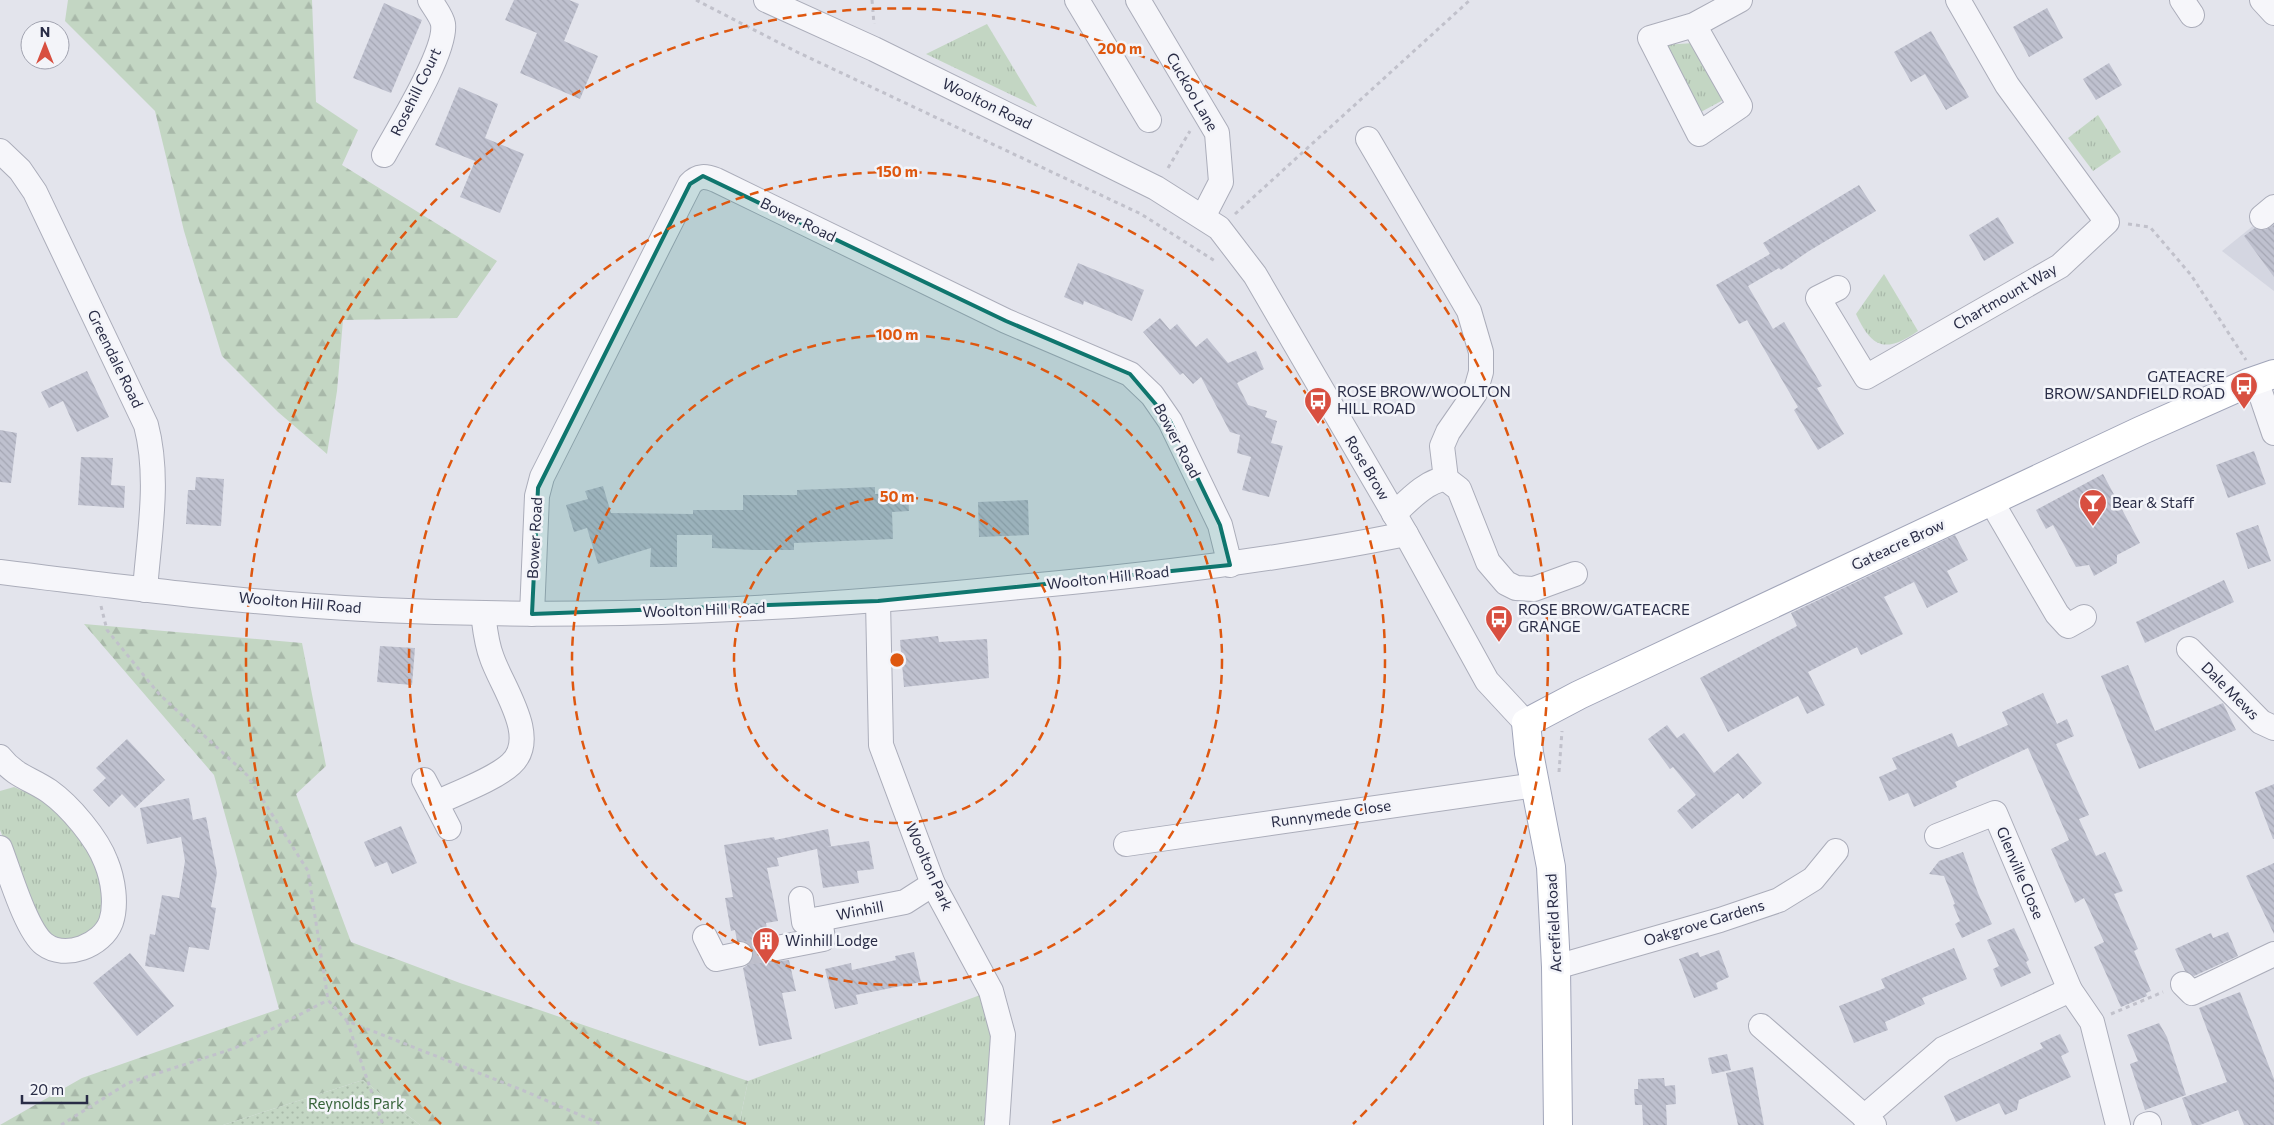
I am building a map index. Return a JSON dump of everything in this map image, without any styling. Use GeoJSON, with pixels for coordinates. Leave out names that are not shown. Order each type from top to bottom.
{"type":"FeatureCollection","features":[{"type":"Feature","properties":{"kind":"main road","name":"Gateacre Brow"},"geometry":{"type":"LineString","coordinates":[[1526,723],[1579,695],[2259,373]]}},
{"type":"Feature","properties":{"kind":"main road","name":"Acrefield Road"},"geometry":{"type":"LineString","coordinates":[[1526,723],[1535,785],[1551,867],[1556,967],[1558,1125]]}},
{"type":"Feature","properties":{"kind":"street","name":"Rosehill Court"},"geometry":{"type":"LineString","coordinates":[[384,155],[433,64],[440,45],[443,24],[430,0]]}},
{"type":"Feature","properties":{"kind":"street","name":"Woolton Road"},"geometry":{"type":"LineString","coordinates":[[766,0],[874,49],[1138,179],[1211,222]]}},
{"type":"Feature","properties":{"kind":"street"},"geometry":{"type":"LineString","coordinates":[[1077,0],[1148,120]]}},
{"type":"Feature","properties":{"kind":"street","name":"Cuckoo Lane"},"geometry":{"type":"LineString","coordinates":[[1138,0],[1217,133],[1221,182],[1211,222]]}},
{"type":"Feature","properties":{"kind":"street"},"geometry":{"type":"LineString","coordinates":[[1694,25],[1740,0]]}},
{"type":"Feature","properties":{"kind":"street"},"geometry":{"type":"LineString","coordinates":[[1958,0],[2007,85],[2107,222]]}},
{"type":"Feature","properties":{"kind":"street"},"geometry":{"type":"LineString","coordinates":[[2262,0],[2274,13]]}},
{"type":"Feature","properties":{"kind":"street"},"geometry":{"type":"LineString","coordinates":[[1368,140],[1469,311],[1481,352],[1481,372],[1474,393],[1448,432],[1442,446],[1446,479]]}},
{"type":"Feature","properties":{"kind":"street","name":"Greendale Road"},"geometry":{"type":"LineString","coordinates":[[0,151],[20,170],[35,192],[146,425],[152,449],[153,479],[145,590]]}},
{"type":"Feature","properties":{"kind":"street","name":"Bower Road"},"geometry":{"type":"LineString","coordinates":[[532,614],[537,496],[542,477],[690,184],[703,176],[716,180],[1006,321],[1130,374],[1152,395],[1170,421],[1220,525],[1230,565]]}},
{"type":"Feature","properties":{"kind":"street","name":"Rose Brow"},"geometry":{"type":"LineString","coordinates":[[1211,222],[1256,275],[1406,534],[1488,681],[1526,723]]}},
{"type":"Feature","properties":{"kind":"street","name":"Chartmount Way"},"geometry":{"type":"LineString","coordinates":[[1838,288],[1818,298],[1866,377],[2060,266],[2107,222]]}},
{"type":"Feature","properties":{"kind":"street"},"geometry":{"type":"LineString","coordinates":[[2259,373],[2274,433]]}},
{"type":"Feature","properties":{"kind":"street"},"geometry":{"type":"LineString","coordinates":[[1394,514],[1415,495],[1438,479],[1446,479],[1459,489],[1488,562],[1506,583],[1516,588],[1534,589],[1574,574]]}},
{"type":"Feature","properties":{"kind":"street"},"geometry":{"type":"LineString","coordinates":[[1991,501],[2057,614],[2068,626],[2084,617]]}},
{"type":"Feature","properties":{"kind":"street","name":"Woolton Hill Road"},"geometry":{"type":"LineString","coordinates":[[0,572],[145,590],[380,610],[532,614],[689,613],[878,601],[1230,565],[1326,550],[1406,534]]}},
{"type":"Feature","properties":{"kind":"street","name":"Woolton Park"},"geometry":{"type":"LineString","coordinates":[[878,601],[881,745],[933,884],[991,991],[1003,1035],[997,1125]]}},
{"type":"Feature","properties":{"kind":"street"},"geometry":{"type":"LineString","coordinates":[[436,803],[505,769],[519,755],[522,746],[522,729],[492,659],[486,638],[483,613]]}},
{"type":"Feature","properties":{"kind":"street","name":"Dale Mews"},"geometry":{"type":"LineString","coordinates":[[2188,649],[2261,722],[2274,728]]}},
{"type":"Feature","properties":{"kind":"street"},"geometry":{"type":"LineString","coordinates":[[0,757],[11,770],[50,792],[84,826],[106,862],[114,895],[111,922],[101,937],[82,948],[63,952],[44,944],[31,926],[0,848]]}},
{"type":"Feature","properties":{"kind":"street"},"geometry":{"type":"LineString","coordinates":[[424,780],[449,828]]}},
{"type":"Feature","properties":{"kind":"street","name":"Runnymede Close"},"geometry":{"type":"LineString","coordinates":[[1126,844],[1535,785]]}},
{"type":"Feature","properties":{"kind":"street","name":"Glenville Close"},"geometry":{"type":"LineString","coordinates":[[1937,836],[1995,814],[2070,990],[2092,1022],[2118,1125]]}},
{"type":"Feature","properties":{"kind":"street","name":"Oakgrove Gardens"},"geometry":{"type":"LineString","coordinates":[[1556,967],[1720,920],[1779,900],[1813,879],[1836,851]]}},
{"type":"Feature","properties":{"kind":"street","name":"Winhill"},"geometry":{"type":"LineString","coordinates":[[801,899],[804,922],[906,902],[933,884]]}},
{"type":"Feature","properties":{"kind":"street"},"geometry":{"type":"LineString","coordinates":[[772,949],[823,940],[820,919]]}},
{"type":"Feature","properties":{"kind":"street"},"geometry":{"type":"LineString","coordinates":[[706,937],[716,959],[740,954]]}},
{"type":"Feature","properties":{"kind":"street"},"geometry":{"type":"LineString","coordinates":[[2183,984],[2192,993],[2274,954]]}},
{"type":"Feature","properties":{"kind":"street"},"geometry":{"type":"LineString","coordinates":[[1761,1026],[1869,1121],[1943,1049],[2070,990]]}},
{"type":"Feature","properties":{"kind":"path"},"geometry":{"type":"LineString","coordinates":[[696,0],[797,52],[1141,214],[1219,264]]}},
{"type":"Feature","properties":{"kind":"path"},"geometry":{"type":"LineString","coordinates":[[1211,222],[1470,0]]}},
{"type":"Feature","properties":{"kind":"path"},"geometry":{"type":"LineString","coordinates":[[2107,222],[2150,227],[2191,275],[2259,373]]}},
{"type":"Feature","properties":{"kind":"path"},"geometry":{"type":"LineString","coordinates":[[96,584],[107,630],[159,694],[247,776],[308,871],[328,1000],[347,1021],[383,1125]]}},
{"type":"Feature","properties":{"kind":"path"},"geometry":{"type":"LineString","coordinates":[[2092,1022],[2183,984]]}},
{"type":"Feature","properties":{"kind":"path"},"geometry":{"type":"LineString","coordinates":[[61,1125],[128,1083],[235,1048],[328,1000]]}},
{"type":"Feature","properties":{"kind":"path"},"geometry":{"type":"LineString","coordinates":[[347,1021],[522,1090],[603,1125]]}},
{"type":"Feature","properties":{"kind":"highlighted area"},"geometry":{"type":"Polygon","coordinates":[[[703,176],[1006,321],[1130,374],[1170,421],[1220,525],[1230,565],[878,601],[532,614],[538,488],[690,184],[703,176]]]}},
{"type":"Feature","properties":{"kind":"shaded area"},"geometry":{"type":"Polygon","coordinates":[[[2274,209],[2274,291],[2222,251],[2274,209]]]}},
{"type":"Feature","properties":{"kind":"green space"},"geometry":{"type":"Polygon","coordinates":[[[68,0],[312,0],[316,102],[358,130],[342,165],[497,261],[457,318],[343,320],[337,391],[327,454],[278,412],[222,356],[184,231],[155,111],[70,26],[70,20],[65,20],[68,0]]]}},
{"type":"Feature","properties":{"kind":"green space"},"geometry":{"type":"Polygon","coordinates":[[[987,24],[1037,107],[926,54],[987,24]]]}},
{"type":"Feature","properties":{"kind":"green space"},"geometry":{"type":"Polygon","coordinates":[[[1694,43],[1725,99],[1699,113],[1663,45],[1694,43]]]}},
{"type":"Feature","properties":{"kind":"green space"},"geometry":{"type":"Polygon","coordinates":[[[2098,115],[2121,152],[2093,171],[2068,138],[2098,115]]]}},
{"type":"Feature","properties":{"kind":"green space"},"geometry":{"type":"Polygon","coordinates":[[[1884,274],[1918,331],[1897,343],[1889,345],[1874,341],[1862,326],[1856,314],[1884,274]]]}},
{"type":"Feature","properties":{"kind":"green space"},"geometry":{"type":"Polygon","coordinates":[[[84,624],[302,643],[326,766],[296,794],[351,942],[460,983],[748,1081],[739,1125],[420,1125],[363,1080],[223,1125],[0,1125],[82,1078],[279,1009],[214,775],[84,624]]]}},
{"type":"Feature","properties":{"kind":"green space"},"geometry":{"type":"Polygon","coordinates":[[[14,787],[51,803],[97,861],[107,897],[100,926],[66,947],[43,934],[0,830],[0,791],[14,787]]]}},
{"type":"Feature","properties":{"kind":"green space"},"geometry":{"type":"Polygon","coordinates":[[[991,991],[997,1125],[739,1125],[748,1081],[991,991]]]}},
{"type":"Feature","properties":{"kind":"green space","name":"Reynolds Park"},"geometry":{"type":"Polygon","coordinates":[[[363,1080],[420,1125],[223,1125],[363,1080]]]}},
{"type":"Feature","properties":{"kind":"building"},"geometry":{"type":"Polygon","coordinates":[[[514,0],[569,0],[579,4],[564,41],[598,56],[580,99],[520,73],[537,33],[505,20],[514,0]]]}},
{"type":"Feature","properties":{"kind":"building"},"geometry":{"type":"Polygon","coordinates":[[[384,3],[422,20],[391,93],[353,78],[384,3]]]}},
{"type":"Feature","properties":{"kind":"building"},"geometry":{"type":"Polygon","coordinates":[[[2047,8],[2063,38],[2029,57],[2013,27],[2047,8]]]}},
{"type":"Feature","properties":{"kind":"building"},"geometry":{"type":"Polygon","coordinates":[[[1931,31],[1969,97],[1946,110],[1925,74],[1911,82],[1894,52],[1931,31]]]}},
{"type":"Feature","properties":{"kind":"building"},"geometry":{"type":"Polygon","coordinates":[[[2109,63],[2122,85],[2096,100],[2083,79],[2109,63]]]}},
{"type":"Feature","properties":{"kind":"building"},"geometry":{"type":"Polygon","coordinates":[[[459,87],[498,104],[485,138],[524,154],[500,213],[460,197],[475,161],[435,145],[459,87]]]}},
{"type":"Feature","properties":{"kind":"building"},"geometry":{"type":"Polygon","coordinates":[[[1859,185],[1876,211],[1781,270],[1779,268],[1748,286],[1773,329],[1784,322],[1822,386],[1817,388],[1844,434],[1818,450],[1794,410],[1798,407],[1747,320],[1739,324],[1716,285],[1770,254],[1763,243],[1859,185]]]}},
{"type":"Feature","properties":{"kind":"building"},"geometry":{"type":"Polygon","coordinates":[[[1998,217],[2014,243],[1984,261],[1969,235],[1998,217]]]}},
{"type":"Feature","properties":{"kind":"building"},"geometry":{"type":"Polygon","coordinates":[[[2274,225],[2274,277],[2244,236],[2255,228],[2265,230],[2274,225]]]}},
{"type":"Feature","properties":{"kind":"building"},"geometry":{"type":"Polygon","coordinates":[[[1078,263],[1144,290],[1132,321],[1084,301],[1083,305],[1064,297],[1078,263]]]}},
{"type":"Feature","properties":{"kind":"building"},"geometry":{"type":"Polygon","coordinates":[[[1160,318],[1170,330],[1177,324],[1196,347],[1207,338],[1228,363],[1256,351],[1264,369],[1237,383],[1248,405],[1267,411],[1265,417],[1277,421],[1271,443],[1283,446],[1269,497],[1242,490],[1251,457],[1237,453],[1240,435],[1230,432],[1201,377],[1193,384],[1183,373],[1180,375],[1143,332],[1160,318]]]}},
{"type":"Feature","properties":{"kind":"building"},"geometry":{"type":"Polygon","coordinates":[[[87,371],[109,417],[77,432],[63,401],[49,408],[41,392],[87,371]]]}},
{"type":"Feature","properties":{"kind":"building"},"geometry":{"type":"Polygon","coordinates":[[[0,430],[17,433],[11,483],[0,482],[0,430]]]}},
{"type":"Feature","properties":{"kind":"building"},"geometry":{"type":"Polygon","coordinates":[[[2254,451],[2266,484],[2228,498],[2216,465],[2254,451]]]}},
{"type":"Feature","properties":{"kind":"building"},"geometry":{"type":"Polygon","coordinates":[[[81,457],[113,458],[111,485],[125,486],[124,508],[78,505],[81,457]]]}},
{"type":"Feature","properties":{"kind":"building","name":"Bear & Staff"},"geometry":{"type":"Polygon","coordinates":[[[2103,474],[2140,543],[2117,555],[2117,563],[2094,576],[2089,565],[2076,567],[2053,525],[2046,529],[2036,510],[2103,474]]]}},
{"type":"Feature","properties":{"kind":"building"},"geometry":{"type":"Polygon","coordinates":[[[196,477],[224,479],[221,526],[186,524],[188,490],[195,490],[196,477]]]}},
{"type":"Feature","properties":{"kind":"building"},"geometry":{"type":"Polygon","coordinates":[[[603,486],[611,513],[693,514],[693,510],[743,510],[743,495],[797,495],[797,490],[875,487],[875,494],[908,492],[909,511],[892,512],[893,539],[794,543],[794,550],[755,550],[712,548],[712,535],[677,535],[677,567],[650,567],[651,548],[598,564],[587,528],[574,532],[566,505],[588,499],[585,491],[603,486]]]}},
{"type":"Feature","properties":{"kind":"building"},"geometry":{"type":"Polygon","coordinates":[[[1028,500],[1029,535],[979,537],[978,502],[1028,500]]]}},
{"type":"Feature","properties":{"kind":"building"},"geometry":{"type":"Polygon","coordinates":[[[2258,525],[2271,561],[2248,569],[2236,533],[2258,525]]]}},
{"type":"Feature","properties":{"kind":"building"},"geometry":{"type":"Polygon","coordinates":[[[1955,535],[1968,560],[1947,571],[1958,592],[1927,608],[1914,582],[1884,597],[1903,634],[1861,655],[1857,647],[1808,672],[1825,705],[1807,714],[1798,696],[1728,732],[1700,678],[1797,626],[1791,613],[1955,535]]]}},
{"type":"Feature","properties":{"kind":"building"},"geometry":{"type":"Polygon","coordinates":[[[2224,580],[2234,602],[2145,643],[2136,622],[2224,580]]]}},
{"type":"Feature","properties":{"kind":"building"},"geometry":{"type":"Polygon","coordinates":[[[938,636],[939,642],[987,639],[989,678],[904,687],[900,640],[938,636]]]}},
{"type":"Feature","properties":{"kind":"building"},"geometry":{"type":"Polygon","coordinates":[[[380,646],[415,648],[412,685],[377,682],[380,646]]]}},
{"type":"Feature","properties":{"kind":"building"},"geometry":{"type":"Polygon","coordinates":[[[2128,665],[2155,731],[2223,703],[2236,730],[2139,769],[2101,676],[2128,665]]]}},
{"type":"Feature","properties":{"kind":"building"},"geometry":{"type":"Polygon","coordinates":[[[2043,693],[2057,724],[2067,719],[2074,736],[2056,744],[2089,815],[2079,819],[2096,856],[2105,852],[2123,891],[2114,894],[2138,949],[2134,951],[2151,991],[2146,993],[2147,996],[2121,1007],[2094,947],[2104,942],[2084,898],[2075,903],[2051,849],[2069,840],[2028,748],[1955,782],[1957,787],[1914,807],[1908,793],[1889,801],[1879,777],[1897,769],[1892,758],[1952,733],[1958,747],[2008,725],[2002,712],[2043,693]]]}},
{"type":"Feature","properties":{"kind":"building"},"geometry":{"type":"Polygon","coordinates":[[[1667,725],[1677,738],[1684,733],[1714,773],[1738,753],[1762,783],[1743,799],[1738,793],[1692,829],[1677,811],[1696,795],[1673,767],[1670,769],[1648,739],[1667,725]]]}},
{"type":"Feature","properties":{"kind":"building"},"geometry":{"type":"Polygon","coordinates":[[[127,739],[165,780],[135,808],[122,794],[109,807],[93,790],[106,778],[96,768],[127,739]]]}},
{"type":"Feature","properties":{"kind":"building"},"geometry":{"type":"Polygon","coordinates":[[[2274,784],[2274,839],[2273,839],[2255,792],[2274,784]]]}},
{"type":"Feature","properties":{"kind":"building"},"geometry":{"type":"Polygon","coordinates":[[[189,798],[193,820],[206,817],[217,873],[211,907],[216,908],[209,950],[189,947],[184,972],[145,966],[150,934],[155,935],[162,895],[179,898],[185,861],[181,837],[147,844],[140,808],[189,798]]]}},
{"type":"Feature","properties":{"kind":"building"},"geometry":{"type":"Polygon","coordinates":[[[401,826],[417,863],[392,874],[387,862],[375,867],[364,842],[401,826]]]}},
{"type":"Feature","properties":{"kind":"building"},"geometry":{"type":"Polygon","coordinates":[[[828,829],[831,846],[827,847],[869,841],[874,869],[857,871],[859,883],[823,888],[817,849],[777,858],[779,866],[767,868],[778,921],[766,923],[768,936],[759,944],[759,952],[762,958],[768,962],[789,960],[796,991],[782,993],[792,1039],[759,1046],[743,968],[749,964],[754,952],[750,945],[744,941],[737,941],[735,930],[731,931],[725,898],[733,897],[724,845],[774,837],[775,840],[828,829]]]}},
{"type":"Feature","properties":{"kind":"building"},"geometry":{"type":"Polygon","coordinates":[[[1963,852],[1992,924],[1962,938],[1955,924],[1960,921],[1944,876],[1929,874],[1939,861],[1963,852]]]}},
{"type":"Feature","properties":{"kind":"building"},"geometry":{"type":"Polygon","coordinates":[[[2274,863],[2274,934],[2246,876],[2274,863]]]}},
{"type":"Feature","properties":{"kind":"building"},"geometry":{"type":"Polygon","coordinates":[[[2014,928],[2029,960],[2026,962],[2031,973],[2001,987],[1993,969],[1999,966],[1987,940],[2014,928]]]}},
{"type":"Feature","properties":{"kind":"building"},"geometry":{"type":"Polygon","coordinates":[[[2228,932],[2238,956],[2194,976],[2185,971],[2175,949],[2211,933],[2213,938],[2228,932]]]}},
{"type":"Feature","properties":{"kind":"building"},"geometry":{"type":"Polygon","coordinates":[[[1954,948],[1967,979],[1922,998],[1925,1004],[1885,1022],[1888,1030],[1854,1043],[1839,1006],[1885,988],[1881,979],[1954,948]]]}},
{"type":"Feature","properties":{"kind":"building"},"geometry":{"type":"Polygon","coordinates":[[[1719,950],[1729,977],[1716,983],[1718,989],[1694,998],[1679,959],[1698,952],[1700,957],[1719,950]]]}},
{"type":"Feature","properties":{"kind":"building"},"geometry":{"type":"Polygon","coordinates":[[[914,952],[921,982],[856,995],[858,1004],[835,1009],[825,969],[851,963],[852,970],[896,960],[895,956],[914,952]]]}},
{"type":"Feature","properties":{"kind":"building"},"geometry":{"type":"Polygon","coordinates":[[[130,953],[174,1006],[137,1036],[93,983],[130,953]]]}},
{"type":"Feature","properties":{"kind":"building"},"geometry":{"type":"Polygon","coordinates":[[[2240,992],[2274,1079],[2274,1125],[2244,1125],[2238,1110],[2200,1125],[2192,1125],[2182,1098],[2227,1082],[2199,1008],[2240,992]]]}},
{"type":"Feature","properties":{"kind":"building"},"geometry":{"type":"Polygon","coordinates":[[[2159,1023],[2167,1037],[2186,1095],[2145,1110],[2130,1064],[2138,1061],[2127,1035],[2159,1023]]]}},
{"type":"Feature","properties":{"kind":"building"},"geometry":{"type":"Polygon","coordinates":[[[2060,1034],[2069,1052],[2061,1056],[2071,1077],[2019,1100],[2017,1110],[2005,1115],[1999,1103],[1956,1122],[1944,1096],[2043,1048],[2040,1043],[2060,1034]]]}},
{"type":"Feature","properties":{"kind":"building"},"geometry":{"type":"Polygon","coordinates":[[[1727,1054],[1731,1070],[1712,1074],[1708,1058],[1727,1054]]]}},
{"type":"Feature","properties":{"kind":"building"},"geometry":{"type":"Polygon","coordinates":[[[1753,1067],[1764,1125],[1738,1125],[1726,1073],[1753,1067]]]}},
{"type":"Feature","properties":{"kind":"building"},"geometry":{"type":"Polygon","coordinates":[[[1664,1078],[1665,1086],[1675,1085],[1676,1104],[1666,1105],[1667,1125],[1643,1125],[1642,1105],[1635,1105],[1634,1089],[1638,1089],[1638,1079],[1664,1078]]]}},
{"type":"Feature","properties":{"kind":"tunnel"},"geometry":{"type":"LineString","coordinates":[[740,954],[772,949]]}},
{"type":"Feature","properties":{"kind":"place","name":"GATEACRE BROW/SANDFIELD ROAD"},"geometry":{"type":"Point","coordinates":[2244,410]}},
{"type":"Feature","properties":{"kind":"place","name":"ROSE BROW/WOOLTON HILL ROAD"},"geometry":{"type":"Point","coordinates":[1318,425]}},
{"type":"Feature","properties":{"kind":"place","name":"Bear & Staff"},"geometry":{"type":"Point","coordinates":[2093,527]}},
{"type":"Feature","properties":{"kind":"place","name":"ROSE BROW/GATEACRE GRANGE"},"geometry":{"type":"Point","coordinates":[1499,643]}},
{"type":"Feature","properties":{"kind":"place","name":"Winhill Lodge"},"geometry":{"type":"Point","coordinates":[766,965]}}]}
